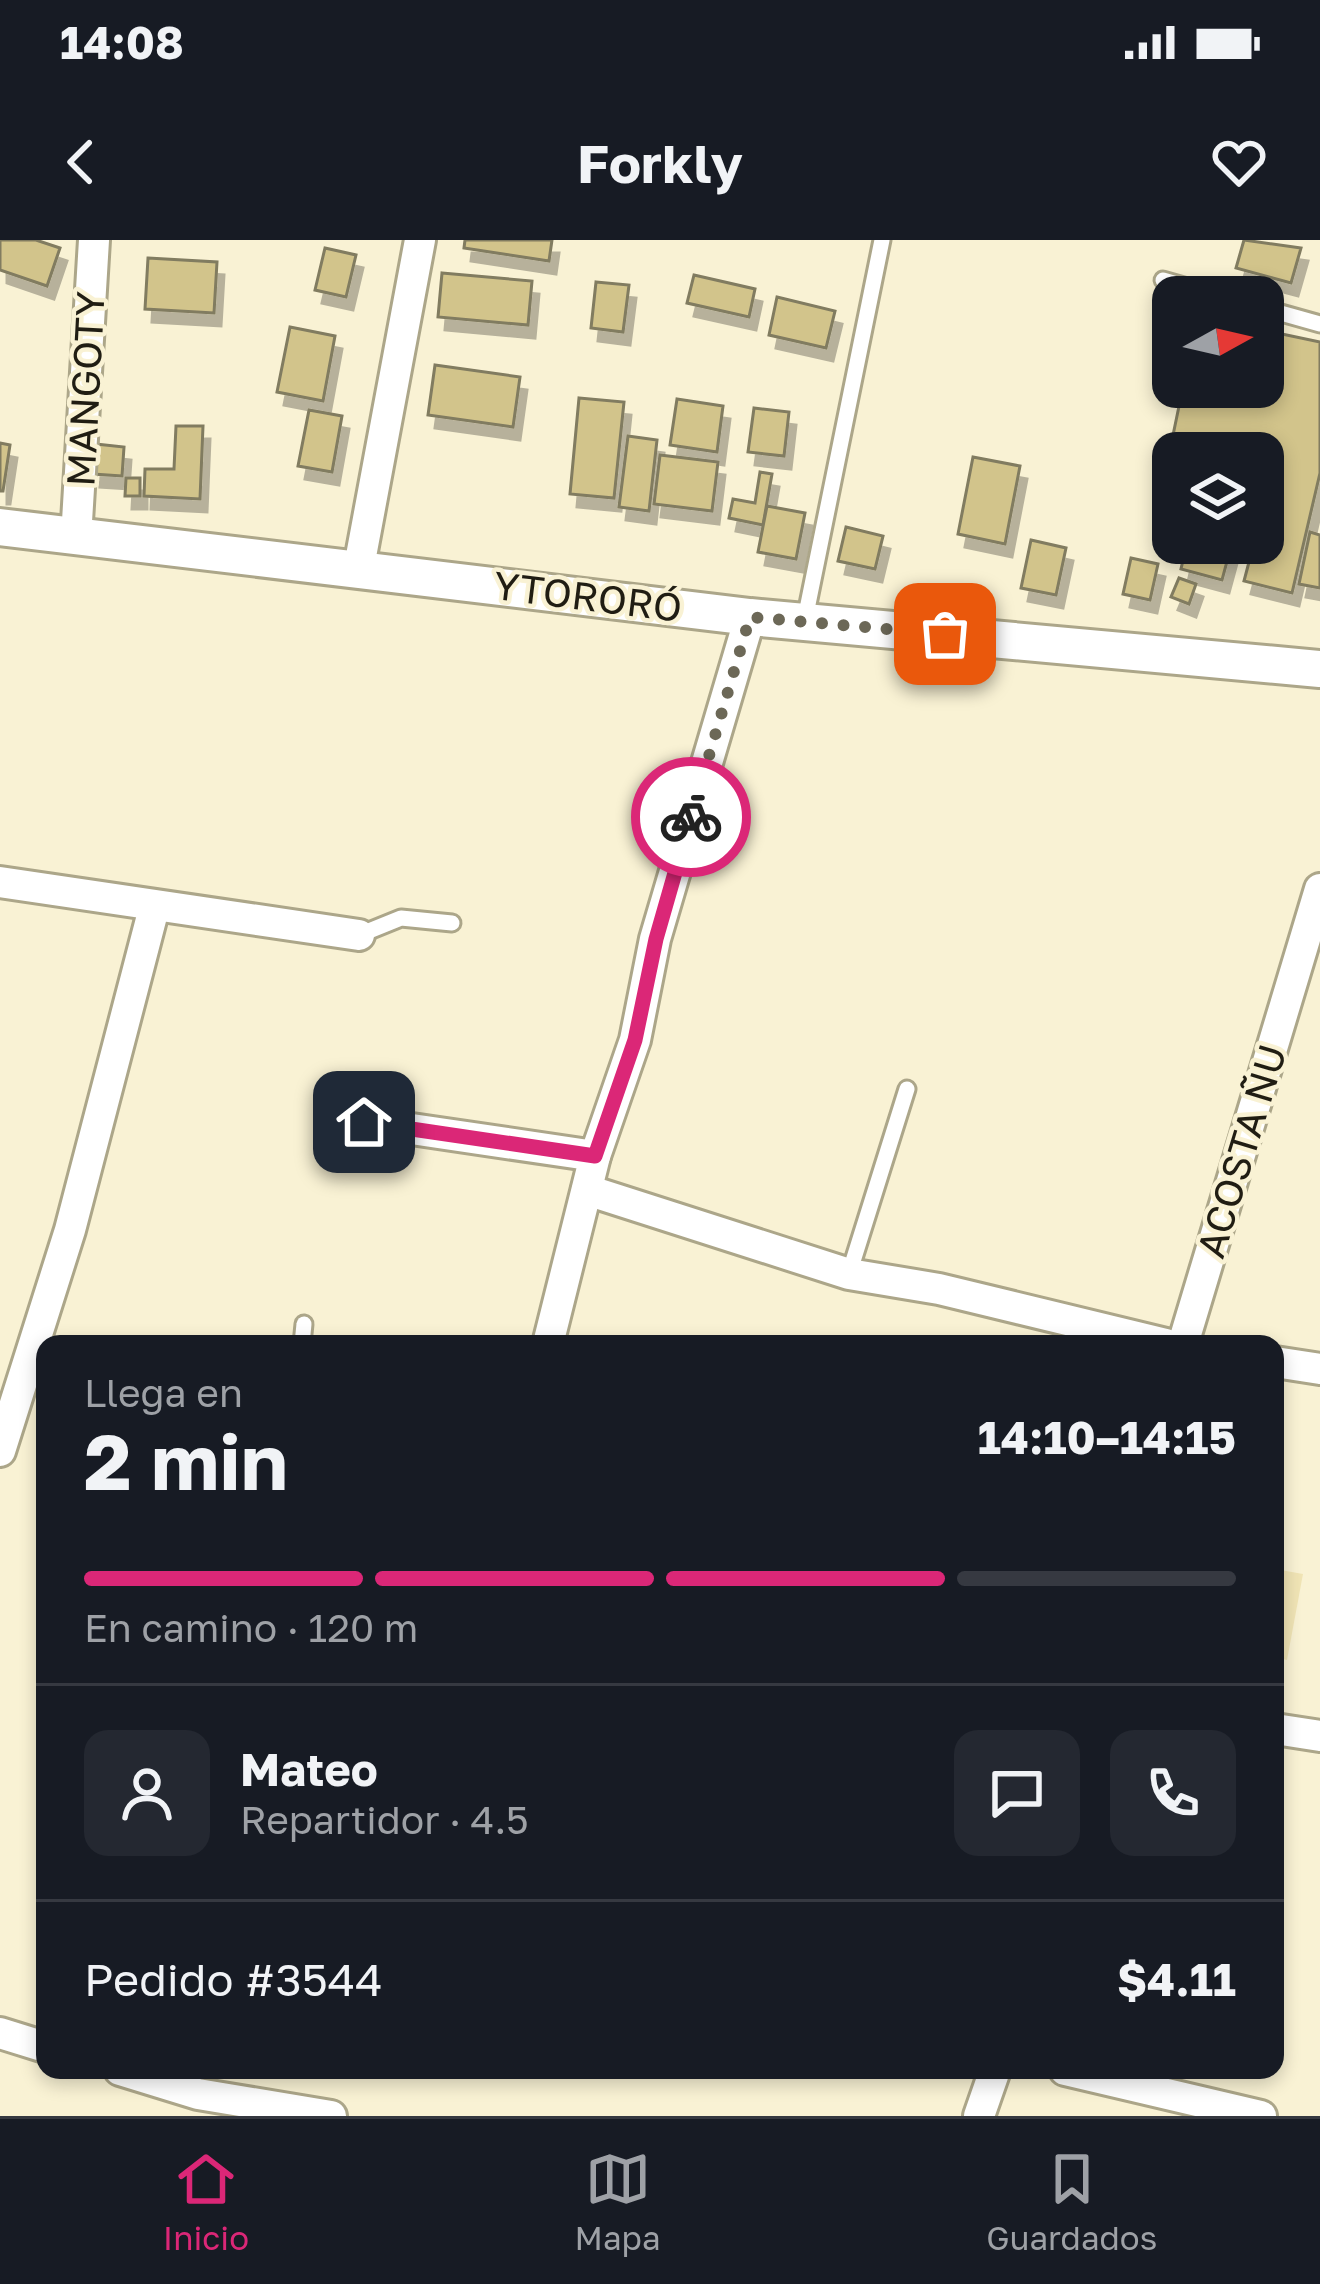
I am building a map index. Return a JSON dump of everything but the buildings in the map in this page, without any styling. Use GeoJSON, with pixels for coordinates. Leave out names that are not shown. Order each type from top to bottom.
{"type":"FeatureCollection","features":[{"type":"Feature","properties":{"kind":"street","name":"MANGOTY"},"geometry":{"type":"LineString","coordinates":[[76,538],[94,240]]}},
{"type":"Feature","properties":{"kind":"street"},"geometry":{"type":"LineString","coordinates":[[359,567],[420,240]]}},
{"type":"Feature","properties":{"kind":"street","name":"YTORORÓ"},"geometry":{"type":"LineString","coordinates":[[0,527],[750,617],[1320,669]]}},
{"type":"Feature","properties":{"kind":"street"},"geometry":{"type":"LineString","coordinates":[[550,1335],[595,1156],[635,1040],[656,939],[750,617]]}},
{"type":"Feature","properties":{"kind":"street"},"geometry":{"type":"LineString","coordinates":[[0,882],[359,935]]}},
{"type":"Feature","properties":{"kind":"street","name":"ACOSTA ÑU"},"geometry":{"type":"LineString","coordinates":[[1186,1335],[1320,890]]}},
{"type":"Feature","properties":{"kind":"street"},"geometry":{"type":"LineString","coordinates":[[37,1335],[70,1230],[154,908]]}},
{"type":"Feature","properties":{"kind":"street"},"geometry":{"type":"LineString","coordinates":[[364,1122],[595,1156]]}},
{"type":"Feature","properties":{"kind":"street"},"geometry":{"type":"LineString","coordinates":[[587,1190],[849,1274],[939,1289],[1129,1335]]}},
{"type":"Feature","properties":{"kind":"street"},"geometry":{"type":"LineString","coordinates":[[0,1451],[36,1337]]}},
{"type":"Feature","properties":{"kind":"street"},"geometry":{"type":"LineString","coordinates":[[1284,1364],[1320,1370]]}},
{"type":"Feature","properties":{"kind":"street"},"geometry":{"type":"LineString","coordinates":[[1284,1730],[1320,1736]]}},
{"type":"Feature","properties":{"kind":"street"},"geometry":{"type":"LineString","coordinates":[[0,2033],[36,2044]]}},
{"type":"Feature","properties":{"kind":"street"},"geometry":{"type":"LineString","coordinates":[[979,2116],[992,2079]]}},
{"type":"Feature","properties":{"kind":"street"},"geometry":{"type":"LineString","coordinates":[[1103,2079],[1261,2116]]}},
{"type":"Feature","properties":{"kind":"street"},"geometry":{"type":"LineString","coordinates":[[201,2082],[331,2116]]}},
{"type":"Feature","properties":{"kind":"lane"},"geometry":{"type":"LineString","coordinates":[[805,622],[882,240]]}},
{"type":"Feature","properties":{"kind":"lane"},"geometry":{"type":"LineString","coordinates":[[1284,314],[1320,323]]}},
{"type":"Feature","properties":{"kind":"lane"},"geometry":{"type":"LineString","coordinates":[[359,935],[401,918],[452,923]]}},
{"type":"Feature","properties":{"kind":"lane"},"geometry":{"type":"LineString","coordinates":[[849,1274],[907,1089]]}},
{"type":"Feature","properties":{"kind":"lane"},"geometry":{"type":"LineString","coordinates":[[303,1335],[304,1324]]}},
{"type":"Feature","properties":{"kind":"shaded area"},"geometry":{"type":"Polygon","coordinates":[[[1284,1571],[1303,1574],[1284,1659],[1284,1571]]]}},
{"type":"Feature","properties":{"kind":"way so far"},"geometry":{"type":"LineString","coordinates":[[691,817],[750,617],[945,634]]}},
{"type":"Feature","properties":{"kind":"route"},"geometry":{"type":"LineString","coordinates":[[364,1122],[595,1156],[635,1040],[656,939],[691,817]]}}]}
